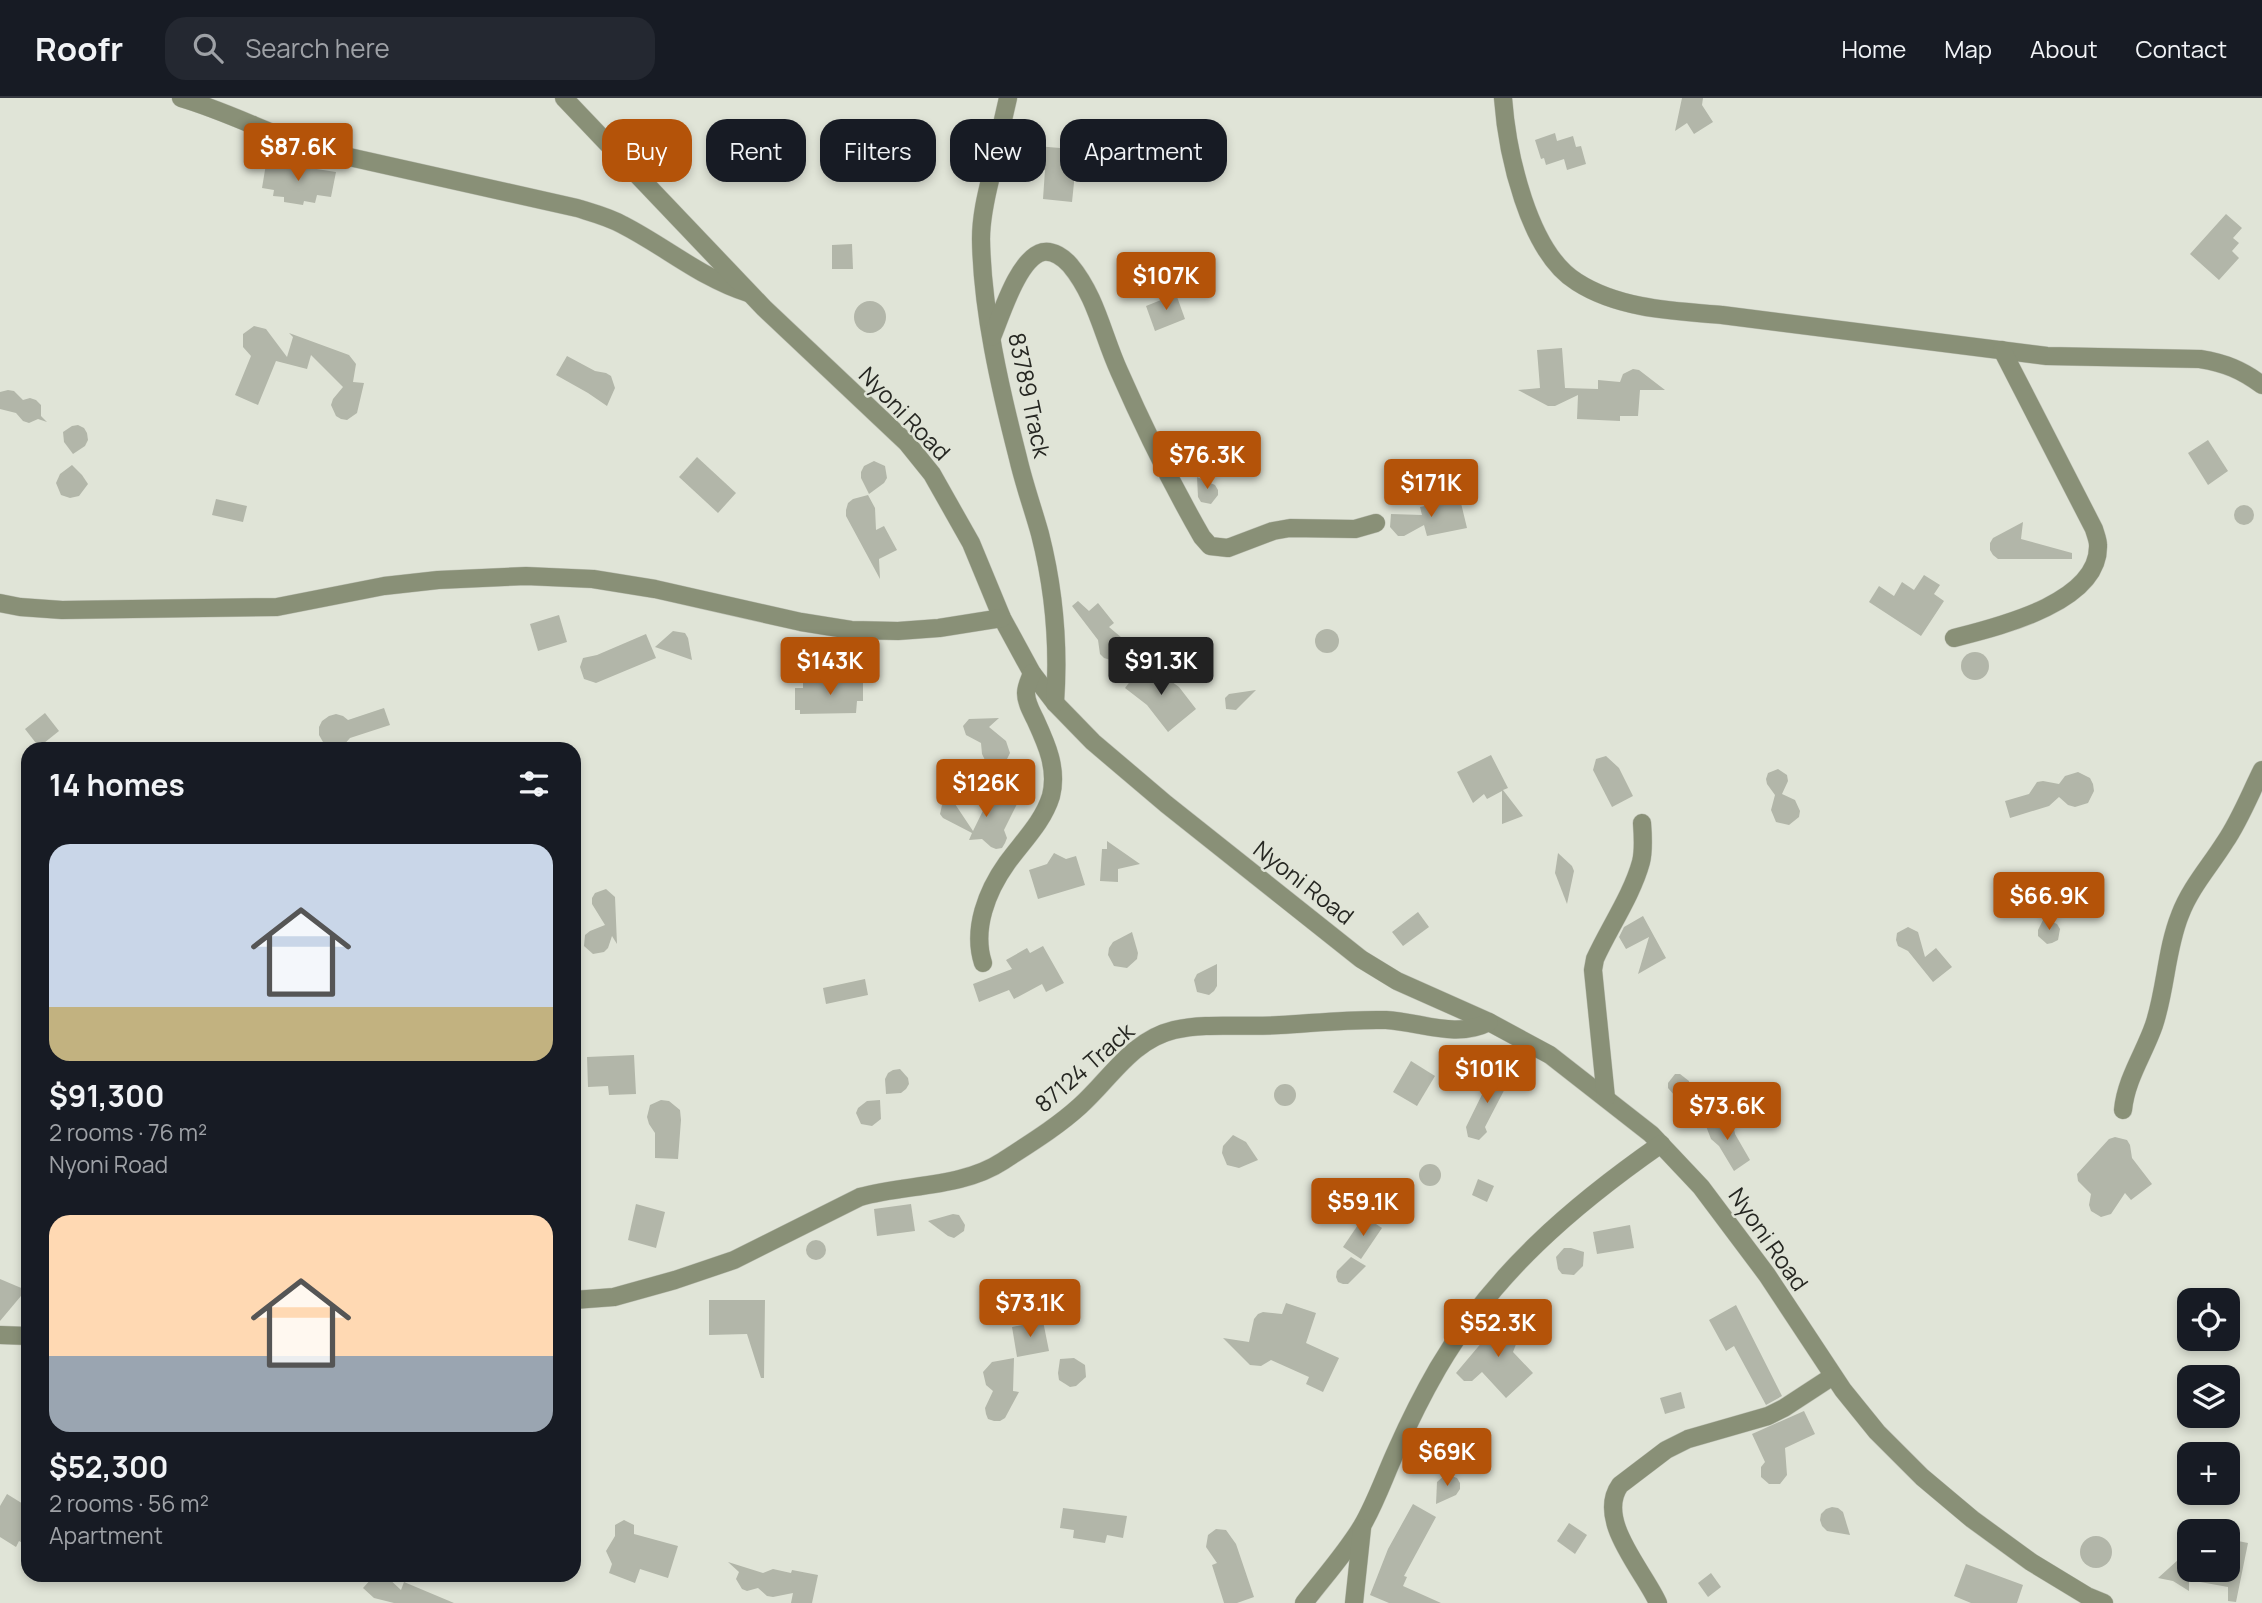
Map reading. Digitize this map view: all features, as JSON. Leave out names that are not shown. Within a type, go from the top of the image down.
[{"type":"street","points":[[181,98],[236,116],[278,137],[318,150],[604,216],[649,239],[711,279],[751,294]]},
{"type":"street","name":"Nyoni Road","points":[[564,98],[751,294],[906,443],[932,474],[971,543],[1002,618],[1032,673],[1093,742],[1166,804],[1361,959],[1397,981],[1489,1022],[1550,1055],[1661,1144],[1701,1187],[1767,1275],[1833,1376],[1877,1432],[1922,1477],[1972,1519],[2031,1562],[2087,1596],[2104,1603]]},
{"type":"street","name":"83789 Track","points":[[1007,98],[984,206],[981,234],[986,300],[1017,457],[1040,537],[1048,578],[1057,647],[1055,702]]},
{"type":"street","points":[[1503,98],[1511,155],[1527,210],[1548,254],[1560,269],[1577,282],[1604,295],[1670,310],[2047,356],[2200,359],[2220,362],[2241,370],[2262,385]]},
{"type":"street","points":[[1505,126],[1518,98]]},
{"type":"street","points":[[992,337],[1023,270],[1036,256],[1052,252],[1070,265],[1097,310],[1112,356],[1165,471],[1202,537],[1210,546],[1228,548],[1257,535],[1290,528],[1354,529],[1376,523]]},
{"type":"street","points":[[1954,638],[2008,624],[2068,595],[2084,581],[2094,562],[2098,545],[2094,528],[2002,350]]},
{"type":"street","points":[[0,603],[62,610],[277,607],[384,586],[438,580],[526,576],[593,579],[655,589],[851,631],[939,628],[1002,618]]},
{"type":"street","points":[[984,963],[978,938],[986,903],[1007,863],[1035,827],[1051,793],[1053,777],[1050,754],[1026,695],[1032,673]]},
{"type":"street","points":[[2123,1110],[2127,1086],[2148,1044],[2158,1015],[2180,914],[2206,869],[2227,841],[2262,770]]},
{"type":"street","points":[[1606,1098],[1593,971],[1595,959],[1641,861],[1642,823]]},
{"type":"street","name":"87124 Track","points":[[581,1299],[614,1297],[734,1260],[860,1197],[965,1178],[983,1172],[1059,1125],[1083,1104],[1132,1052],[1172,1031],[1195,1027],[1270,1026],[1360,1019],[1413,1023],[1457,1031],[1470,1030],[1489,1022]]},
{"type":"street","points":[[1304,1603],[1363,1525],[1396,1450],[1436,1371],[1482,1302],[1511,1269],[1584,1201],[1661,1144]]},
{"type":"street","points":[[0,1335],[21,1336]]},
{"type":"street","points":[[1658,1603],[1614,1523],[1612,1502],[1620,1485],[1667,1450],[1688,1440],[1768,1416],[1833,1376]]},
{"type":"street","points":[[1354,1603],[1363,1525]]},
{"type":"building","points":[[1682,98],[1703,98],[1702,105],[1713,122],[1694,134],[1687,123],[1675,131]]},
{"type":"building","points":[[1555,133],[1557,141],[1573,136],[1576,147],[1581,146],[1586,164],[1567,170],[1564,159],[1546,165],[1544,158],[1541,159],[1535,140]]},
{"type":"building","points":[[1046,147],[1060,148],[1060,182],[1074,182],[1072,202],[1043,199]]},
{"type":"building","points":[[278,163],[336,172],[331,197],[317,195],[315,203],[304,201],[303,205],[284,202],[284,197],[273,196],[274,190],[262,188],[266,164]]},
{"type":"building","points":[[2226,214],[2242,228],[2233,238],[2239,243],[2232,251],[2239,258],[2219,280],[2190,254]]},
{"type":"building","points":[[852,244],[853,269],[832,269],[832,245]]},
{"type":"building","points":[[1176,294],[1185,319],[1155,331],[1146,306]]},
{"type":"building","points":[[870,301],[881,306],[886,317],[881,328],[870,333],[859,328],[854,317],[859,306]]},
{"type":"building","points":[[254,326],[266,329],[287,357],[293,337],[289,333],[349,355],[356,364],[353,382],[364,383],[357,413],[347,420],[336,416],[331,405],[343,387],[311,355],[307,369],[276,361],[258,405],[235,395],[251,356],[243,347],[243,334]]},
{"type":"building","points":[[1562,348],[1565,388],[1598,389],[1598,380],[1620,382],[1623,374],[1633,369],[1639,370],[1665,390],[1640,390],[1638,416],[1620,416],[1620,421],[1577,419],[1578,395],[1555,406],[1548,406],[1518,390],[1540,388],[1537,350]]},
{"type":"building","points":[[567,356],[611,376],[615,388],[607,406],[556,375]]},
{"type":"building","points":[[14,391],[23,400],[36,400],[41,405],[41,416],[47,422],[38,419],[29,423],[16,413],[0,409],[0,392]]},
{"type":"building","points":[[78,425],[84,428],[88,440],[85,446],[73,454],[64,442],[63,432]]},
{"type":"building","points":[[2208,440],[2228,471],[2208,485],[2188,453]]},
{"type":"building","points":[[697,457],[736,493],[718,513],[679,477]]},
{"type":"building","points":[[874,461],[885,466],[887,478],[869,494],[861,472],[864,466]]},
{"type":"building","points":[[72,465],[88,484],[79,496],[70,498],[61,495],[56,483],[60,474]]},
{"type":"building","points":[[1197,477],[1215,485],[1218,490],[1218,495],[1211,504],[1201,502],[1198,497]]},
{"type":"building","points":[[868,495],[875,508],[876,530],[884,526],[897,550],[879,559],[880,579],[846,516],[848,503]]},
{"type":"building","points":[[216,499],[247,506],[243,522],[212,515]]},
{"type":"building","points":[[1460,499],[1467,528],[1427,536],[1424,525],[1404,536],[1398,536],[1390,527],[1391,514],[1422,515],[1420,507]]},
{"type":"building","points":[[2244,505],[2251,508],[2254,515],[2251,522],[2244,525],[2237,522],[2234,515],[2237,508]]},
{"type":"building","points":[[2023,522],[2021,539],[2072,553],[2072,559],[1998,559],[1993,555],[1990,543],[1993,538]]},
{"type":"building","points":[[1924,575],[1940,585],[1934,594],[1944,601],[1921,636],[1869,602],[1879,586],[1894,596],[1902,582],[1914,590]]},
{"type":"building","points":[[1078,601],[1089,611],[1098,603],[1114,623],[1109,627],[1122,638],[1124,664],[1104,658],[1100,654],[1098,640],[1072,606]]},
{"type":"building","points":[[559,615],[567,642],[538,651],[530,624]]},
{"type":"building","points":[[1327,629],[1338,636],[1339,641],[1332,652],[1327,653],[1316,646],[1315,641],[1322,630]]},
{"type":"building","points":[[673,631],[685,633],[692,660],[655,647]]},
{"type":"building","points":[[646,634],[656,658],[596,683],[584,679],[580,667],[583,658],[597,655]]},
{"type":"building","points":[[1975,652],[1985,656],[1989,666],[1985,676],[1975,680],[1965,676],[1961,666],[1965,656]]},
{"type":"building","points":[[1145,662],[1179,687],[1196,709],[1168,732],[1147,705],[1125,688]]},
{"type":"building","points":[[829,676],[847,676],[847,680],[863,680],[863,701],[857,701],[856,713],[800,714],[800,710],[795,710],[795,688],[803,688],[803,683],[829,683]]},
{"type":"building","points":[[1256,690],[1236,710],[1226,709],[1225,698],[1229,694]]},
{"type":"building","points":[[384,708],[390,725],[350,738],[346,742],[323,742],[319,735],[322,721],[336,714],[348,720]]},
{"type":"building","points":[[45,713],[59,731],[45,742],[35,742],[25,729]]},
{"type":"building","points":[[999,718],[989,727],[1006,741],[1010,753],[996,768],[985,760],[981,743],[966,735],[963,726],[969,719]]},
{"type":"building","points":[[1491,755],[1508,788],[1503,790],[1523,816],[1502,824],[1502,791],[1487,799],[1484,794],[1473,803],[1457,772]]},
{"type":"building","points":[[1606,756],[1619,768],[1633,796],[1612,807],[1593,770],[1596,759]]},
{"type":"building","points":[[1778,769],[1787,775],[1788,781],[1782,794],[1795,800],[1800,811],[1799,817],[1789,825],[1776,822],[1771,810],[1775,795],[1766,779],[1768,773]]},
{"type":"building","points":[[2078,772],[2090,778],[2093,784],[2094,791],[2088,803],[2075,807],[2059,797],[2049,806],[2010,818],[2005,801],[2029,794],[2037,782],[2059,784],[2065,776]]},
{"type":"building","points":[[994,788],[1019,800],[1004,830],[1007,838],[1005,843],[1002,848],[996,849],[982,839],[969,840],[972,833],[940,814],[942,805],[951,802],[955,804],[973,831]]},
{"type":"building","points":[[1107,841],[1140,864],[1118,869],[1118,882],[1100,881],[1102,849],[1107,849]]},
{"type":"building","points":[[1054,853],[1066,859],[1076,856],[1085,885],[1038,899],[1029,870],[1047,864]]},
{"type":"building","points":[[1558,853],[1574,871],[1567,904],[1555,873]]},
{"type":"building","points":[[2029,887],[2040,891],[2041,911],[2021,906],[2020,894]]},
{"type":"building","points":[[606,889],[615,897],[617,944],[612,936],[604,952],[593,954],[584,946],[585,935],[605,925],[592,904],[592,898],[595,893]]},
{"type":"building","points":[[1418,912],[1429,927],[1403,946],[1392,932]]},
{"type":"building","points":[[1643,916],[1666,958],[1638,974],[1649,937],[1626,949],[1619,937],[1624,927]]},
{"type":"building","points":[[2044,918],[2057,924],[2060,929],[2058,940],[2052,943],[2047,944],[2038,936]]},
{"type":"building","points":[[1908,927],[1918,932],[1925,957],[1936,948],[1952,967],[1933,982],[1908,951],[1898,946],[1897,933]]},
{"type":"building","points":[[1132,932],[1137,959],[1127,968],[1114,966],[1108,955],[1109,948],[1113,942]]},
{"type":"building","points":[[1043,946],[1064,983],[1046,992],[1042,984],[1014,999],[1009,990],[979,1002],[973,984],[1012,969],[1006,960],[1027,948],[1030,953]]},
{"type":"building","points":[[1217,964],[1217,986],[1214,991],[1209,995],[1197,992],[1194,980],[1197,974]]},
{"type":"building","points":[[865,979],[868,995],[826,1004],[823,988]]},
{"type":"building","points":[[634,1055],[636,1094],[609,1095],[608,1086],[588,1087],[587,1057]]},
{"type":"building","points":[[1411,1061],[1435,1076],[1417,1106],[1393,1092]]},
{"type":"building","points":[[1495,1068],[1511,1077],[1485,1127],[1487,1132],[1479,1140],[1468,1137],[1466,1127]]},
{"type":"building","points":[[900,1069],[908,1078],[909,1084],[901,1093],[886,1094],[885,1079],[888,1073]]},
{"type":"building","points":[[1675,1074],[1680,1074],[1689,1081],[1690,1113],[1668,1088],[1668,1083]]},
{"type":"building","points":[[1281,1084],[1289,1084],[1296,1091],[1296,1099],[1289,1106],[1281,1106],[1274,1099],[1274,1091]]},
{"type":"building","points":[[661,1100],[669,1101],[680,1110],[678,1159],[655,1158],[655,1133],[647,1117],[650,1105]]},
{"type":"building","points":[[880,1100],[881,1119],[872,1126],[861,1124],[856,1113],[858,1108],[867,1101]]},
{"type":"building","points":[[1723,1118],[1733,1124],[1735,1134],[1750,1160],[1734,1171],[1719,1146],[1711,1139],[1704,1121]]},
{"type":"building","points":[[1233,1135],[1246,1142],[1258,1160],[1239,1168],[1227,1165],[1222,1153],[1223,1146]]},
{"type":"building","points":[[2115,1137],[2127,1140],[2132,1158],[2152,1184],[2131,1200],[2125,1193],[2111,1214],[2101,1217],[2091,1211],[2091,1194],[2078,1181],[2077,1174],[2109,1139]]},
{"type":"building","points":[[1430,1164],[1438,1167],[1441,1175],[1438,1183],[1430,1186],[1422,1183],[1419,1175],[1422,1167]]},
{"type":"building","points":[[1478,1179],[1494,1186],[1487,1202],[1472,1195]]},
{"type":"building","points":[[636,1204],[665,1212],[656,1248],[628,1240]]},
{"type":"building","points":[[911,1204],[915,1231],[877,1236],[874,1209]]},
{"type":"building","points":[[953,1214],[959,1215],[965,1225],[964,1231],[954,1238],[928,1221]]},
{"type":"building","points":[[1364,1216],[1382,1228],[1361,1259],[1343,1247]]},
{"type":"building","points":[[1630,1225],[1634,1248],[1597,1254],[1593,1232]]},
{"type":"building","points":[[816,1240],[823,1243],[826,1250],[823,1257],[816,1260],[809,1257],[806,1250],[809,1243]]},
{"type":"building","points":[[1564,1248],[1584,1252],[1583,1266],[1574,1275],[1562,1274],[1558,1269],[1556,1257]]},
{"type":"building","points":[[1351,1257],[1366,1266],[1348,1284],[1338,1282],[1337,1271]]},
{"type":"building","points":[[0,1279],[21,1288],[21,1296],[0,1321]]},
{"type":"building","points":[[709,1300],[765,1300],[764,1378],[761,1378],[747,1334],[709,1335]]},
{"type":"building","points":[[1286,1303],[1316,1313],[1306,1343],[1339,1358],[1323,1392],[1306,1384],[1309,1377],[1271,1360],[1261,1366],[1250,1365],[1223,1338],[1249,1342],[1254,1319],[1258,1314],[1282,1314]]},
{"type":"building","points":[[1736,1305],[1782,1396],[1766,1405],[1734,1346],[1726,1351],[1709,1320]]},
{"type":"building","points":[[1509,1318],[1518,1321],[1522,1329],[1513,1352],[1533,1373],[1506,1398],[1482,1372],[1472,1381],[1464,1381],[1456,1373],[1499,1322]]},
{"type":"building","points":[[1043,1321],[1049,1351],[1017,1357],[1012,1327]]},
{"type":"building","points":[[1014,1358],[1013,1391],[1019,1392],[1005,1418],[1000,1421],[988,1419],[985,1408],[993,1391],[986,1385],[983,1372],[992,1362]]},
{"type":"building","points":[[1074,1358],[1085,1365],[1086,1377],[1076,1386],[1070,1387],[1059,1380],[1058,1373],[1060,1359]]},
{"type":"building","points":[[1681,1392],[1685,1408],[1665,1414],[1660,1398]]},
{"type":"building","points":[[1804,1411],[1815,1434],[1785,1448],[1787,1475],[1780,1484],[1769,1484],[1761,1477],[1761,1467],[1765,1462],[1752,1434]]},
{"type":"building","points":[[1446,1474],[1457,1478],[1460,1489],[1456,1495],[1436,1504],[1437,1482]]},
{"type":"building","points":[[7,1494],[21,1503],[21,1542],[19,1541],[16,1547],[0,1537],[0,1506]]},
{"type":"building","points":[[1413,1504],[1436,1517],[1404,1576],[1407,1577],[1403,1586],[1441,1603],[1389,1603],[1370,1595],[1388,1549]]},
{"type":"building","points":[[1832,1507],[1843,1512],[1850,1535],[1827,1531],[1822,1526],[1821,1514]]},
{"type":"building","points":[[1063,1508],[1127,1516],[1123,1538],[1107,1535],[1105,1543],[1073,1538],[1074,1530],[1060,1528]]},
{"type":"building","points":[[624,1520],[634,1525],[634,1534],[678,1546],[668,1578],[640,1569],[635,1583],[609,1573],[612,1564],[606,1551],[615,1536],[615,1525]]},
{"type":"building","points":[[1569,1523],[1587,1535],[1575,1554],[1557,1541]]},
{"type":"building","points":[[1216,1529],[1226,1530],[1236,1544],[1254,1597],[1237,1603],[1224,1603],[1212,1565],[1217,1563],[1206,1547],[1208,1535]]},
{"type":"building","points":[[2096,1536],[2107,1541],[2112,1552],[2107,1563],[2096,1568],[2085,1563],[2080,1552],[2085,1541]]},
{"type":"building","points":[[2240,1541],[2248,1543],[2236,1602],[2228,1601],[2228,1587],[2200,1582],[2240,1582]]},
{"type":"building","points":[[2177,1561],[2177,1582],[2189,1582],[2189,1591],[2173,1581],[2158,1578]]},
{"type":"building","points":[[728,1562],[763,1573],[773,1569],[818,1575],[812,1603],[791,1603],[793,1593],[773,1597],[767,1596],[758,1588],[747,1591],[742,1589],[736,1579],[739,1572]]},
{"type":"building","points":[[1966,1564],[2023,1585],[2017,1603],[1971,1603],[1954,1596]]},
{"type":"building","points":[[1711,1573],[1721,1587],[1708,1597],[1698,1583]]},
{"type":"building","points":[[368,1582],[392,1582],[401,1590],[404,1582],[454,1603],[394,1603],[374,1598],[363,1588]]}]
